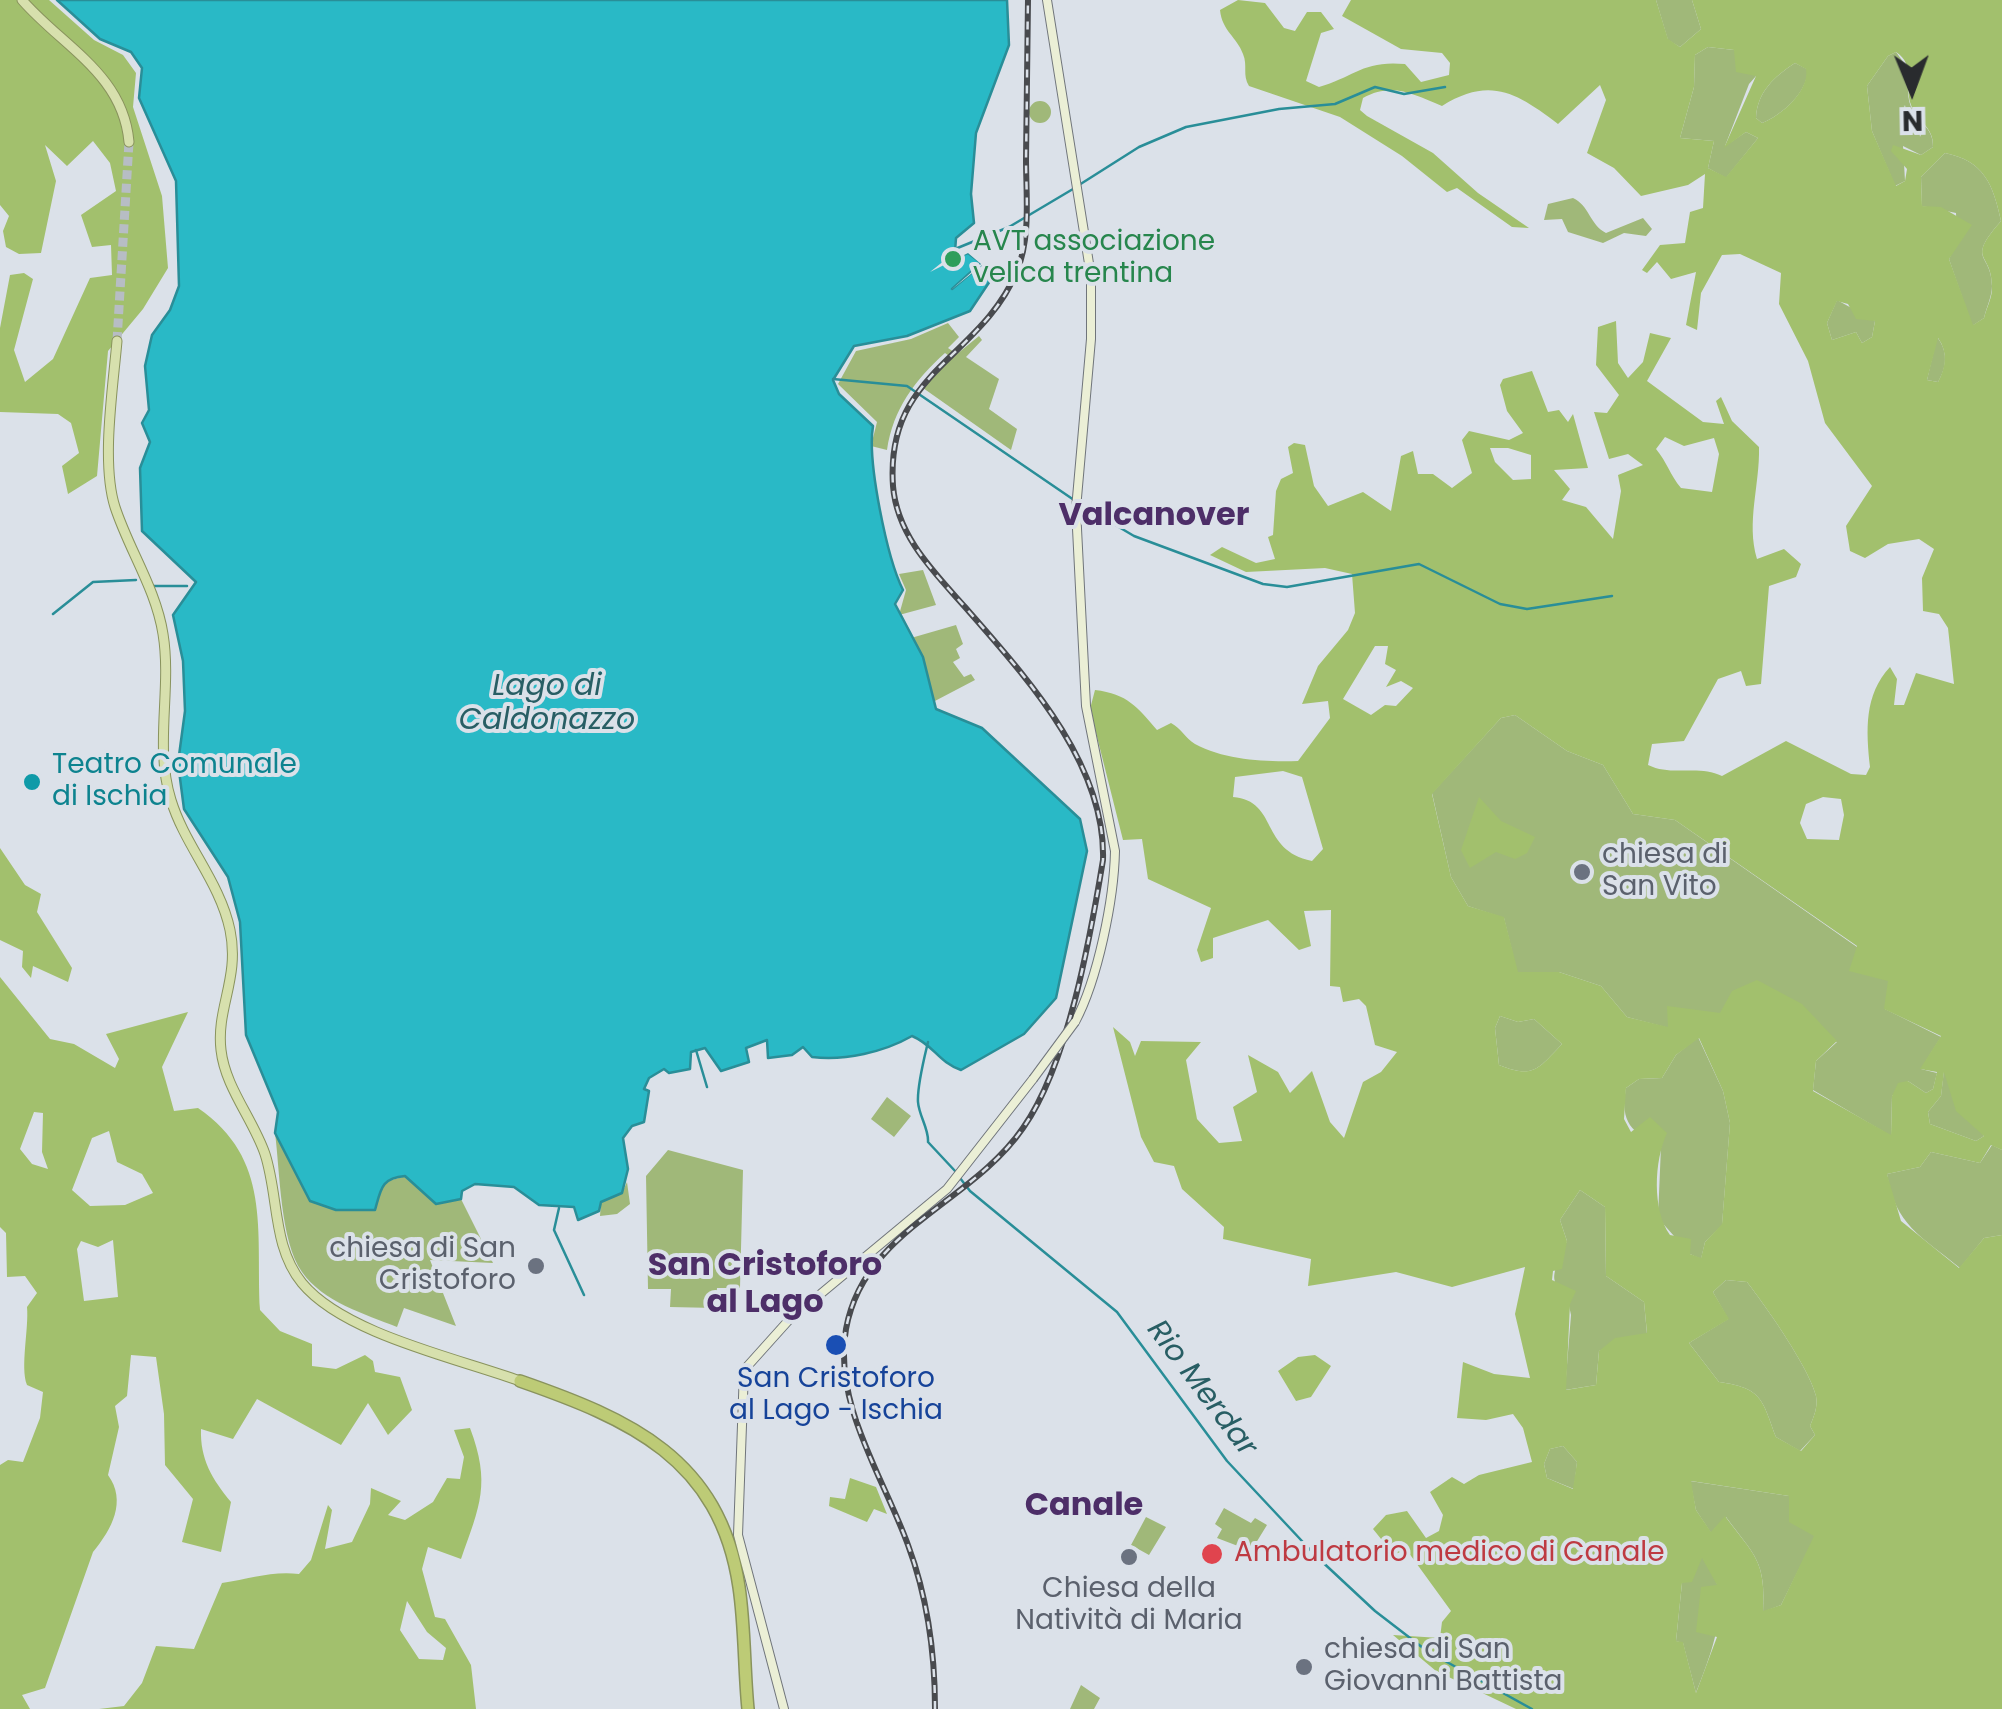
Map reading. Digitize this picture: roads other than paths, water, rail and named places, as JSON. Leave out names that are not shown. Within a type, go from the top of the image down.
[{"type":"highway","points":[[520,1380],[602,1410],[636,1428],[680,1464],[702,1492],[736,1568],[748,1709]]},
{"type":"main road","points":[[22,0],[103,74],[123,111],[129,142]]},
{"type":"main road","points":[[784,1709],[741,1552],[737,1520],[741,1388],[748,1362],[788,1321],[963,1172],[1075,1022],[1093,972],[1116,850],[1086,706],[1076,508],[1092,304],[1078,177],[1047,0]]},
{"type":"main road","points":[[117,342],[110,457],[114,504],[163,634],[166,779],[176,816],[211,880],[229,926],[233,980],[220,1034],[223,1064],[264,1151],[285,1253],[304,1284],[336,1313],[520,1380]]},
{"type":"water","name":"Lago di Caldonazzo","points":[[57,0],[1007,0],[1009,45],[976,133],[971,194],[974,223],[956,238],[955,252],[947,261],[968,253],[981,263],[952,289],[982,264],[990,281],[970,311],[907,336],[854,346],[833,380],[839,394],[873,426],[873,462],[880,509],[903,590],[895,604],[923,657],[936,709],[982,728],[1080,819],[1087,851],[1056,998],[1024,1034],[961,1070],[912,1036],[877,1051],[838,1058],[812,1057],[803,1047],[792,1055],[768,1058],[767,1040],[746,1048],[749,1062],[721,1071],[705,1048],[691,1052],[690,1069],[669,1073],[664,1069],[649,1078],[644,1089],[649,1091],[644,1122],[632,1126],[623,1138],[628,1169],[622,1193],[601,1202],[599,1211],[578,1220],[574,1207],[539,1205],[514,1187],[475,1184],[462,1191],[461,1199],[436,1204],[405,1176],[387,1182],[375,1210],[336,1210],[310,1201],[275,1133],[278,1112],[246,1035],[240,922],[228,877],[184,809],[178,763],[185,711],[183,661],[173,615],[196,582],[142,531],[140,468],[150,442],[142,423],[149,410],[145,366],[152,335],[170,310],[179,286],[176,181],[139,98],[142,68],[131,52],[100,39]]},
{"type":"waterway","points":[[1079,185],[1139,147],[1186,127],[1279,109],[1335,104],[1375,87],[1404,94],[1445,87]]},
{"type":"waterway","points":[[955,249],[1009,227],[1073,189]]},
{"type":"waterway","points":[[833,379],[907,386],[1074,500]]},
{"type":"waterway","points":[[1080,504],[1134,536],[1263,584],[1287,587],[1419,564],[1500,604],[1527,609],[1612,596]]},
{"type":"waterway","points":[[53,614],[93,582],[136,580]]},
{"type":"waterway","points":[[154,586],[187,586]]},
{"type":"waterway","name":"Rio Merdar","points":[[928,1042],[919,1107],[928,1142],[956,1172]]},
{"type":"waterway","points":[[696,1050],[707,1087]]},
{"type":"waterway","name":"Rio Merdar","points":[[960,1178],[970,1191],[1117,1312],[1227,1461],[1316,1556],[1375,1611],[1427,1651],[1532,1709]]},
{"type":"waterway","points":[[559,1208],[554,1230],[584,1295]]},
{"type":"tunnel","points":[[117,341],[129,142]]},
{"type":"railway","points":[[935,1709],[925,1605],[908,1545],[853,1412],[844,1357],[846,1329],[857,1295],[874,1266],[896,1241],[1001,1154],[1039,1101],[1075,1000],[1103,860],[1100,824],[1091,789],[1058,723],[919,552],[902,521],[893,486],[895,447],[904,416],[919,391],[1001,301],[1021,258],[1027,216],[1028,0]]},
{"type":"place","name":"AVT associazione velica trentina","points":[[953,259]]},
{"type":"place","name":"Teatro Comunale di Ischia","points":[[32,782]]},
{"type":"place","name":"chiesa di San Vito","points":[[1582,872]]},
{"type":"place","name":"chiesa di San Cristoforo","points":[[536,1266]]},
{"type":"place","name":"San Cristoforo al Lago - Ischia","points":[[836,1345]]},
{"type":"place","name":"Ambulatorio medico di Canale","points":[[1212,1554]]},
{"type":"place","name":"Chiesa della Natività di Maria","points":[[1129,1557]]},
{"type":"place","name":"chiesa di San Giovanni Battista","points":[[1304,1667]]},
{"type":"district","name":"Valcanover","points":[[1154,517]]},
{"type":"district","name":"San Cristoforo al Lago","points":[[765,1286]]},
{"type":"district","name":"Canale","points":[[1084,1507]]}]
